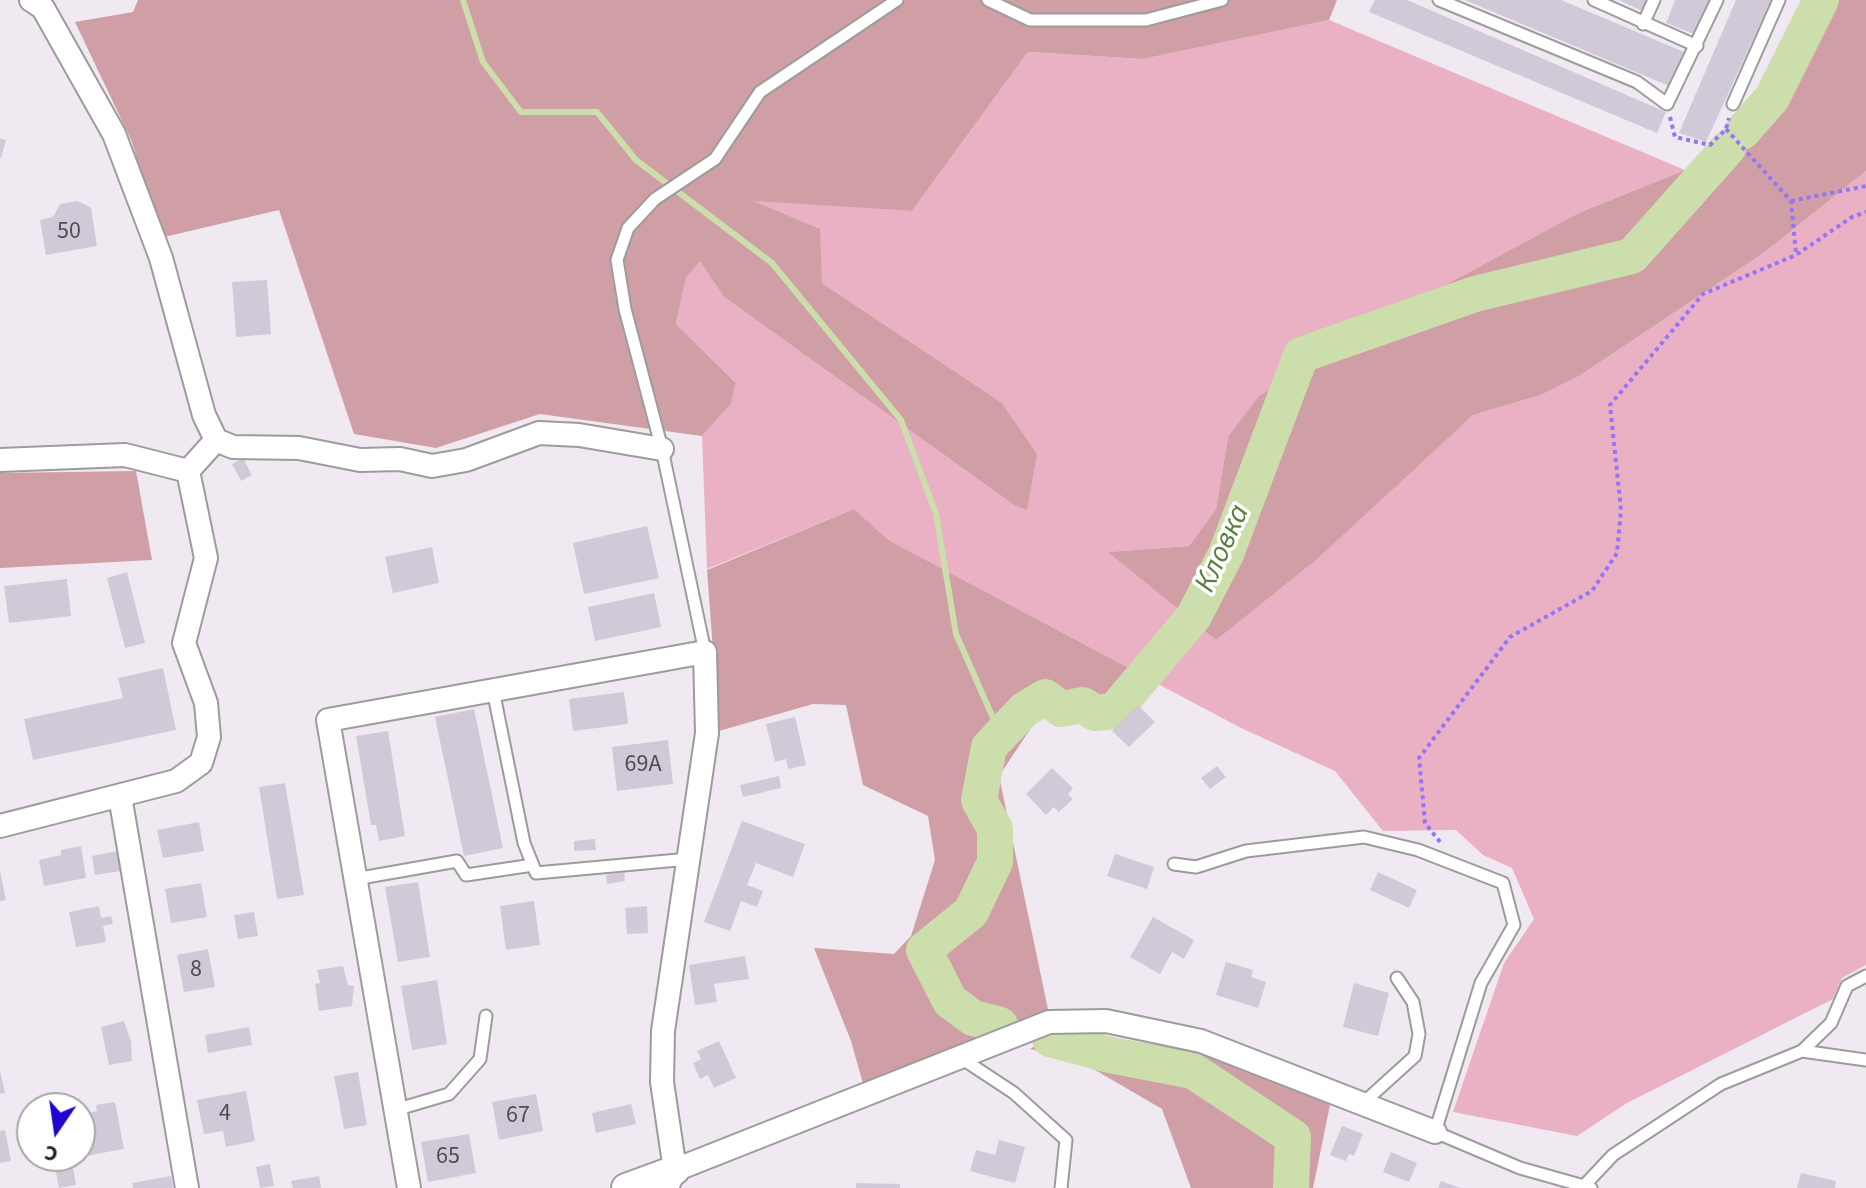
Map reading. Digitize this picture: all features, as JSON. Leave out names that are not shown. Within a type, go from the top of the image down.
[{"type":"street","points":[[31,0],[43,8],[114,134],[161,258],[204,415],[216,440],[233,447],[299,448],[360,460],[400,459],[432,466],[466,460],[539,433],[592,437],[662,449]]},
{"type":"street","points":[[188,471],[216,440]]},
{"type":"street","points":[[0,460],[125,455],[188,471]]},
{"type":"street","points":[[0,826],[176,781],[201,763],[209,737],[206,703],[184,643],[206,558],[188,471]]},
{"type":"street","points":[[409,1188],[328,720],[705,652],[707,733],[663,1031],[662,1082],[671,1179]]},
{"type":"street","points":[[120,796],[187,1188]]},
{"type":"street","points":[[626,1188],[671,1179],[1049,1022],[1106,1021],[1201,1041],[1435,1132]]},
{"type":"lane","points":[[705,652],[662,449],[617,260],[628,228],[655,199],[715,159],[760,92],[897,0]]},
{"type":"lane","points":[[988,0],[1030,20],[1146,20],[1222,0]]},
{"type":"lane","points":[[1439,0],[1637,82],[1667,104],[1717,0]]},
{"type":"lane","points":[[1594,0],[1697,46]]},
{"type":"lane","points":[[1643,24],[1654,0]]},
{"type":"lane","points":[[1733,104],[1779,0]]},
{"type":"lane","points":[[493,690],[524,843],[536,873],[689,859]]},
{"type":"lane","points":[[1174,864],[1196,867],[1246,851],[1364,837],[1456,863],[1503,883],[1514,925],[1481,983],[1435,1132],[1520,1168],[1585,1187],[1613,1155],[1721,1084],[1802,1051],[1831,1023],[1847,986],[1866,976]]},
{"type":"lane","points":[[355,879],[457,861],[466,875],[533,865]]},
{"type":"lane","points":[[1362,1104],[1415,1056],[1419,1034],[1413,1002],[1397,978]]},
{"type":"lane","points":[[395,1110],[449,1094],[480,1059],[486,1016]]},
{"type":"lane","points":[[1802,1051],[1866,1060]]},
{"type":"lane","points":[[961,1058],[1014,1093],[1066,1140],[1061,1188]]},
{"type":"path","points":[[1667,104],[1675,137],[1710,145],[1726,129],[1733,104]]},
{"type":"path","points":[[1726,129],[1791,201],[1796,255]]},
{"type":"path","points":[[1791,201],[1866,186]]},
{"type":"path","points":[[1456,863],[1425,823],[1419,758],[1510,637],[1592,591],[1617,553],[1621,510],[1610,405],[1703,294],[1796,255],[1852,217],[1866,212]]},
{"type":"shaded area","points":[[138,0],[1337,0],[1329,20],[1143,59],[1028,52],[912,211],[753,201],[820,229],[822,283],[1001,402],[1037,454],[1027,510],[1014,505],[724,297],[700,261],[686,278],[676,324],[736,383],[731,404],[702,436],[540,414],[436,448],[354,434],[279,210],[160,238],[132,142],[75,22],[133,12]]},
{"type":"shaded area","points":[[1808,0],[1866,0],[1866,171],[1765,252],[1579,376],[1541,395],[1473,415],[1317,559],[1216,640],[1108,552],[1189,546],[1216,509],[1228,437],[1259,396],[1444,286],[1581,212],[1685,170],[1758,125]]},
{"type":"shaded area","points":[[1329,20],[1685,170],[1581,212],[1228,437],[1216,509],[1189,546],[1109,552],[1216,640],[1473,415],[1541,395],[1579,376],[1765,252],[1866,171],[1866,965],[1842,978],[1833,999],[1627,1103],[1577,1136],[1453,1112],[1504,963],[1534,919],[1512,868],[1483,855],[1456,830],[1383,831],[1335,771],[1241,728],[887,540],[854,509],[707,569],[702,436],[731,404],[736,383],[676,324],[686,278],[700,260],[724,297],[1014,505],[1027,509],[1001,402],[822,283],[750,200],[912,211],[1028,52],[1143,59]]},
{"type":"shaded area","points":[[136,471],[152,560],[0,568],[0,473]]},
{"type":"shaded area","points":[[854,509],[888,540],[1151,680],[1116,717],[1075,721],[1041,713],[999,776],[1049,1014],[864,1087],[851,1041],[814,948],[894,954],[911,936],[935,860],[928,816],[863,785],[846,705],[813,704],[719,731],[707,570]]},
{"type":"shaded area","points":[[1065,1029],[1223,1057],[1330,1105],[1313,1188],[1191,1188],[1162,1109],[1078,1060],[1030,1049]]},
{"type":"building","points":[[1375,0],[1407,0],[1666,112],[1657,133],[1369,12]]},
{"type":"building","points":[[1465,0],[1561,0],[1689,54],[1676,89]]},
{"type":"building","points":[[1619,0],[1649,0],[1644,12]]},
{"type":"building","points":[[1675,0],[1715,0],[1700,36],[1666,23]]},
{"type":"building","points":[[1736,0],[1771,0],[1706,142],[1679,133]]},
{"type":"building","points":[[0,138],[6,140],[1,158],[0,158]]},
{"type":"building","points":[[78,201],[91,208],[97,246],[46,255],[40,220],[53,217],[60,204]]},
{"type":"building","points":[[267,280],[271,334],[236,337],[232,282]]},
{"type":"building","points":[[243,458],[252,475],[241,481],[232,464]]},
{"type":"building","points":[[647,526],[659,578],[584,594],[573,543]]},
{"type":"building","points":[[432,547],[439,583],[393,593],[385,557]]},
{"type":"building","points":[[127,572],[145,643],[125,648],[107,578]]},
{"type":"building","points":[[67,579],[71,616],[9,623],[4,586]]},
{"type":"building","points":[[654,593],[661,627],[595,641],[588,607]]},
{"type":"building","points":[[163,668],[176,730],[33,760],[24,719],[123,698],[118,678]]},
{"type":"building","points":[[624,692],[628,724],[573,731],[569,699]]},
{"type":"building","points":[[1138,705],[1155,722],[1129,747],[1112,731]]},
{"type":"building","points":[[474,709],[503,848],[464,856],[435,717]]},
{"type":"building","points":[[795,717],[806,765],[788,769],[786,759],[775,762],[766,724]]},
{"type":"building","points":[[388,731],[405,836],[379,841],[376,825],[371,825],[356,736]]},
{"type":"building","points":[[668,740],[673,784],[617,791],[612,747]]},
{"type":"building","points":[[1217,766],[1226,777],[1210,789],[1201,778]]},
{"type":"building","points":[[1052,768],[1073,788],[1068,794],[1073,799],[1059,812],[1054,807],[1046,815],[1026,794]]},
{"type":"building","points":[[779,776],[781,788],[743,797],[740,785]]},
{"type":"building","points":[[285,783],[304,895],[277,899],[259,787]]},
{"type":"building","points":[[742,821],[805,844],[793,877],[756,863],[747,885],[763,891],[757,907],[741,901],[730,931],[704,922]]},
{"type":"building","points":[[199,822],[204,851],[163,858],[157,830]]},
{"type":"building","points":[[595,839],[596,850],[574,851],[574,841]]},
{"type":"building","points":[[81,846],[86,878],[44,886],[39,860],[61,855],[61,850]]},
{"type":"building","points":[[118,851],[121,871],[95,875],[92,856]]},
{"type":"building","points":[[1115,854],[1154,867],[1147,889],[1107,876]]},
{"type":"building","points":[[0,871],[6,900],[0,901]]},
{"type":"building","points":[[624,872],[625,881],[607,884],[606,875]]},
{"type":"building","points":[[1378,872],[1417,890],[1409,908],[1370,890]]},
{"type":"building","points":[[418,882],[430,957],[398,962],[385,887]]},
{"type":"building","points":[[201,883],[207,917],[171,923],[165,889]]},
{"type":"building","points":[[534,901],[540,945],[506,950],[500,906]]},
{"type":"building","points":[[99,906],[101,918],[111,916],[113,924],[103,926],[106,942],[76,947],[69,912]]},
{"type":"building","points":[[647,906],[648,933],[627,934],[625,908]]},
{"type":"building","points":[[254,912],[258,936],[238,939],[234,915]]},
{"type":"building","points":[[1153,917],[1194,940],[1184,959],[1172,952],[1160,974],[1130,957]]},
{"type":"building","points":[[208,949],[215,987],[184,992],[177,955]]},
{"type":"building","points":[[745,956],[749,979],[714,984],[717,1002],[695,1005],[689,965]]},
{"type":"building","points":[[1226,962],[1253,970],[1251,977],[1266,982],[1258,1008],[1216,995]]},
{"type":"building","points":[[343,966],[348,985],[354,986],[352,1006],[319,1011],[315,984],[320,983],[317,970]]},
{"type":"building","points":[[437,980],[447,1044],[412,1050],[401,986]]},
{"type":"building","points":[[1354,983],[1389,993],[1378,1036],[1343,1027]]},
{"type":"building","points":[[124,1021],[131,1041],[132,1061],[109,1065],[101,1027]]},
{"type":"building","points":[[249,1027],[252,1045],[208,1053],[205,1035]]},
{"type":"building","points":[[719,1041],[736,1078],[714,1088],[708,1075],[700,1079],[693,1063],[701,1059],[697,1051]]},
{"type":"building","points":[[0,1071],[5,1093],[0,1094]]},
{"type":"building","points":[[358,1072],[367,1125],[344,1129],[334,1076]]},
{"type":"building","points":[[246,1091],[255,1141],[226,1147],[223,1131],[204,1134],[197,1100]]},
{"type":"building","points":[[536,1094],[543,1131],[499,1140],[492,1102]]},
{"type":"building","points":[[115,1102],[124,1149],[96,1154],[96,1105]]},
{"type":"building","points":[[631,1104],[636,1124],[596,1133],[592,1113]]},
{"type":"building","points":[[1342,1126],[1363,1134],[1354,1156],[1349,1154],[1346,1161],[1330,1155]]},
{"type":"building","points":[[5,1130],[11,1161],[0,1163],[0,1131]]},
{"type":"building","points":[[469,1134],[476,1173],[428,1182],[421,1142]]},
{"type":"building","points":[[999,1140],[1025,1147],[1015,1183],[970,1171],[976,1150],[995,1155]]},
{"type":"building","points":[[1391,1152],[1417,1163],[1409,1182],[1383,1172]]},
{"type":"building","points":[[270,1164],[274,1186],[260,1188],[256,1167]]},
{"type":"building","points":[[56,1172],[74,1172],[76,1185],[59,1188]]},
{"type":"building","points":[[1801,1173],[1836,1181],[1835,1188],[1797,1188]]},
{"type":"building","points":[[171,1176],[173,1188],[133,1188],[132,1183]]},
{"type":"building","points":[[319,1176],[321,1188],[293,1188],[291,1181]]},
{"type":"building","points":[[1441,1181],[1460,1188],[1438,1188]]},
{"type":"building","points":[[856,1183],[900,1184],[900,1188],[856,1188]]},
{"type":"waterway","points":[[463,0],[483,62],[521,112],[597,112],[636,160],[772,263],[901,420],[936,514],[956,634],[1001,736]]},
{"type":"waterway","name":"Кловка","points":[[1742,132],[1772,98],[1821,0]]},
{"type":"waterway","name":"Кловка","points":[[1000,1025],[973,1018],[950,1001],[924,950],[971,912],[995,862],[995,829],[979,800],[989,747],[1024,710],[1045,697],[1061,709],[1083,705],[1095,713],[1114,711],[1194,616],[1226,554],[1301,355],[1475,294],[1632,256],[1728,148]]},
{"type":"waterway","name":"Кловка","points":[[1050,1039],[1110,1055],[1193,1071],[1293,1137],[1291,1188]]}]
